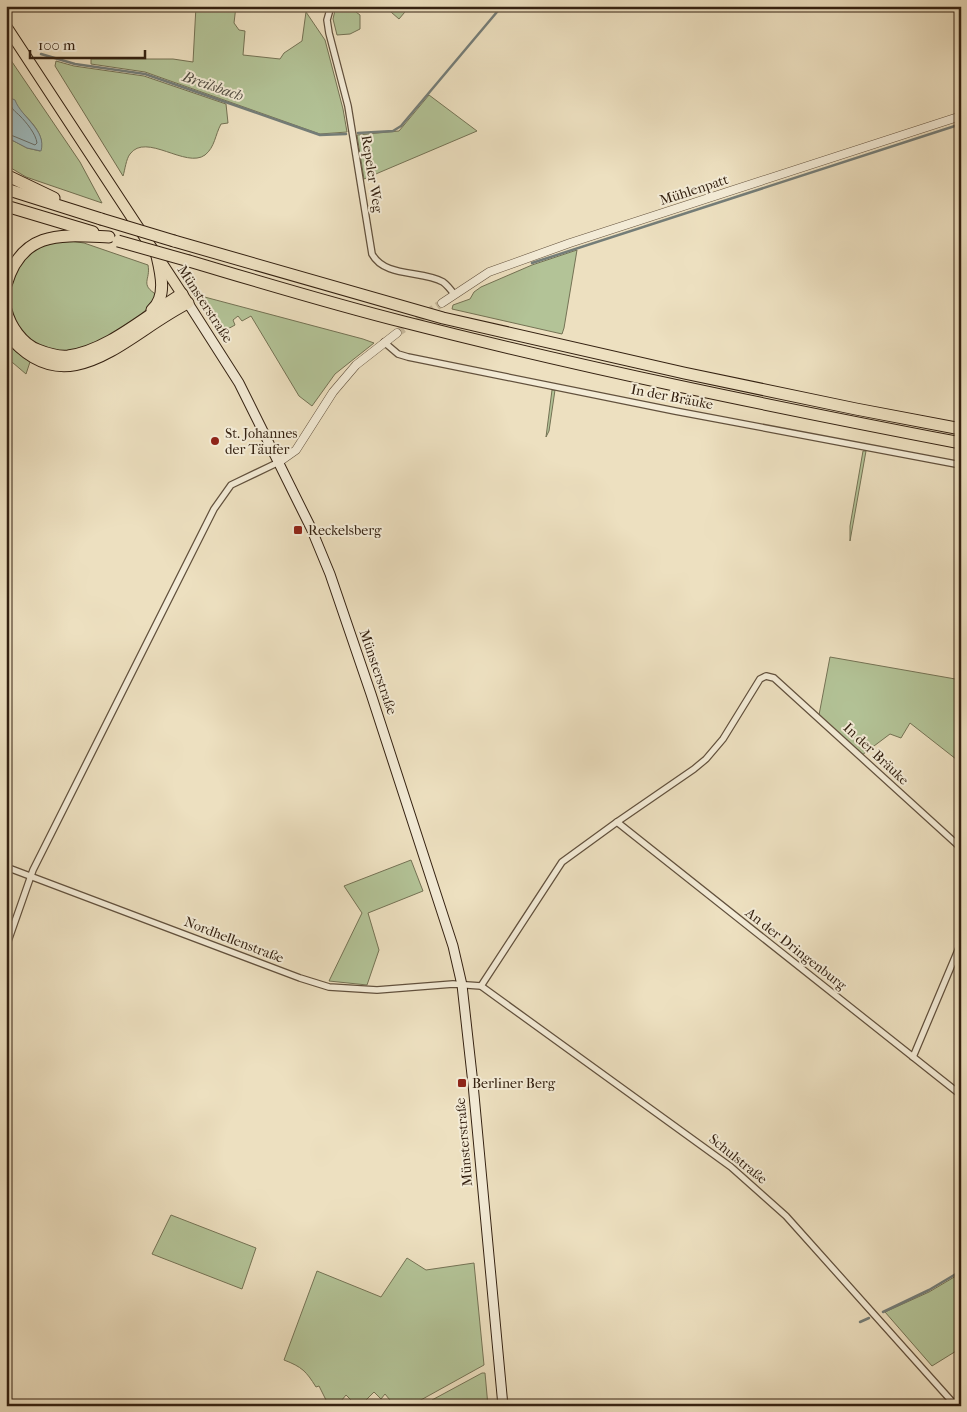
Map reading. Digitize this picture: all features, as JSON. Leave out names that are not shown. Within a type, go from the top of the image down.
[{"type":"highway","points":[[6,175],[97,218]]},
{"type":"highway","points":[[6,189],[174,241],[443,318],[684,373],[856,409],[961,428]]},
{"type":"highway","points":[[6,206],[403,322],[622,374],[854,423],[961,443]]},
{"type":"highway","points":[[6,285],[10,272],[18,259],[29,248],[42,240],[54,236],[114,239]]},
{"type":"highway","points":[[140,321],[156,307],[162,294],[157,256]]},
{"type":"highway","points":[[6,310],[16,333],[32,348],[50,355],[67,356],[88,352],[109,342],[140,321],[185,298]]},
{"type":"highway","points":[[6,332],[26,354],[40,361],[62,365],[85,363],[110,352],[176,309],[185,298]]},
{"type":"main road","name":"Münsterstraße","points":[[6,26],[239,383],[310,528],[330,574],[453,946],[462,986],[503,1406]]},
{"type":"street","name":"Repeler Weg","points":[[331,6],[327,20],[329,33],[348,106],[372,254],[383,266],[436,279],[445,283],[454,294]]},
{"type":"street","name":"Mühlenpatt","points":[[442,303],[489,272],[561,246],[961,116]]},
{"type":"street","points":[[6,947],[30,877],[214,509],[231,486],[278,462],[296,450],[332,392],[356,365],[397,333]]},
{"type":"street","name":"In der Bräuke","points":[[384,342],[398,354],[408,357],[684,413],[961,465]]},
{"type":"street","name":"In der Bräuke","points":[[617,822],[706,759],[723,738],[760,679],[766,676],[774,678],[961,848]]},
{"type":"street","points":[[462,986],[481,986],[562,862],[617,822]]},
{"type":"street","name":"An der Dringenburg","points":[[617,822],[961,1095]]},
{"type":"street","name":"Nordhellenstraße","points":[[6,867],[300,978],[329,987],[377,990],[453,984],[462,986]]},
{"type":"street","points":[[913,1057],[961,943]]},
{"type":"street","name":"Schulstraße","points":[[481,986],[731,1167],[786,1216],[956,1406]]},
{"type":"green space","points":[[196,6],[236,6],[234,23],[239,30],[245,31],[243,55],[280,59],[284,53],[302,41],[306,12],[325,40],[347,132],[320,134],[145,72],[91,64],[91,59],[173,59],[193,62]]},
{"type":"green space","points":[[336,6],[354,6],[352,9],[360,15],[360,29],[350,34],[337,35],[333,19]]},
{"type":"green space","points":[[384,6],[410,6],[399,19]]},
{"type":"green space","points":[[6,53],[80,162],[102,203],[26,177],[6,165],[6,137],[27,148],[40,151],[41,138],[26,116],[6,96]]},
{"type":"green space","points":[[56,61],[74,66],[144,76],[226,104],[228,123],[221,124],[211,148],[205,155],[197,158],[188,158],[156,148],[137,148],[129,156],[123,176],[55,66]]},
{"type":"green space","points":[[429,95],[477,131],[364,179],[357,135],[399,131]]},
{"type":"green space","points":[[70,241],[84,243],[148,265],[147,285],[157,295],[149,307],[131,322],[96,344],[72,352],[54,352],[42,348],[31,341],[15,324],[8,301],[9,288],[19,266],[29,254],[47,243]]},
{"type":"green space","points":[[577,250],[562,334],[452,309],[453,305],[470,299],[474,292],[481,287],[532,265]]},
{"type":"green space","points":[[197,295],[374,343],[335,374],[312,406],[299,396],[251,316],[242,321],[238,316],[233,320],[235,325],[224,331]]},
{"type":"green space","points":[[6,344],[30,362],[26,374],[6,357]]},
{"type":"green space","points":[[552,390],[555,390],[549,431],[546,437]]},
{"type":"green space","points":[[863,451],[866,451],[850,541],[850,526]]},
{"type":"green space","points":[[830,657],[961,680],[961,763],[910,723],[901,738],[890,734],[862,755],[819,715]]},
{"type":"green space","points":[[411,860],[423,891],[368,913],[379,950],[367,985],[329,981],[362,913],[344,886]]},
{"type":"green space","points":[[171,1215],[256,1248],[242,1289],[152,1254]]},
{"type":"green space","points":[[407,1258],[426,1270],[474,1263],[484,1365],[410,1406],[395,1406],[385,1394],[381,1399],[374,1392],[360,1406],[357,1406],[346,1395],[337,1406],[329,1406],[319,1386],[316,1387],[299,1367],[284,1360],[317,1271],[381,1297]]},
{"type":"green space","points":[[961,1273],[961,1348],[932,1366],[885,1312],[929,1292]]},
{"type":"green space","points":[[485,1373],[488,1406],[434,1406],[432,1400]]},
{"type":"water","points":[[6,96],[15,100],[37,130],[42,143],[41,151],[27,148],[6,137]]},
{"type":"waterway","points":[[358,133],[393,131],[401,126],[502,6]]},
{"type":"waterway","name":"Breilsbach","points":[[41,54],[75,64],[145,74],[320,135],[346,134]]},
{"type":"waterway","points":[[532,263],[961,124]]},
{"type":"waterway","points":[[883,1312],[929,1290],[961,1271]]},
{"type":"waterway","points":[[860,1322],[869,1318]]},
{"type":"tunnel","points":[[397,333],[442,303]]},
{"type":"place","name":"St. Johannes der Täufer","points":[[215,441]]},
{"type":"place","name":"Reckelsberg","points":[[298,530]]},
{"type":"place","name":"Berliner Berg","points":[[462,1083]]}]
